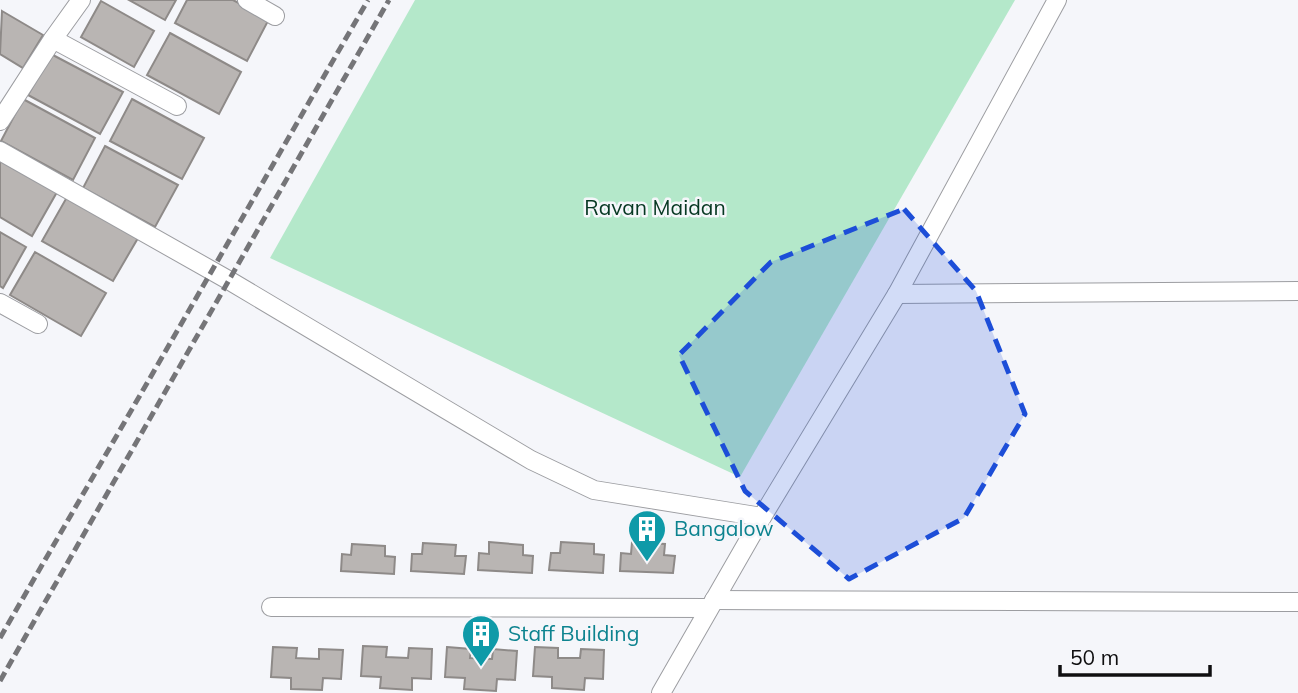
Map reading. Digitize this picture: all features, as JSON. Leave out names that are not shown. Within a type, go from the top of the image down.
[{"type":"street","points":[[0,121],[81,0]]},
{"type":"street","points":[[247,0],[275,16]]},
{"type":"street","points":[[661,693],[762,517],[897,294],[1057,0]]},
{"type":"street","points":[[53,39],[177,106]]},
{"type":"street","points":[[0,151],[212,271],[531,460],[594,490],[762,517]]},
{"type":"street","points":[[897,294],[1298,291]]},
{"type":"street","points":[[0,303],[38,324]]},
{"type":"street","points":[[271,607],[1298,602]]},
{"type":"highlighted area","points":[[904,209],[976,291],[1025,414],[964,518],[849,579],[745,491],[679,355],[771,262]]},
{"type":"green space","name":"Ravan Maidan","points":[[415,0],[1015,0],[740,477],[270,258]]},
{"type":"building","points":[[129,0],[176,0],[165,20]]},
{"type":"building","points":[[187,0],[233,0],[269,19],[247,61],[175,23]]},
{"type":"building","points":[[101,1],[154,31],[134,67],[81,37]]},
{"type":"building","points":[[2,11],[43,35],[23,68],[0,54]]},
{"type":"building","points":[[170,33],[241,72],[219,114],[147,75]]},
{"type":"building","points":[[51,54],[123,92],[100,134],[28,95]]},
{"type":"building","points":[[23,99],[95,138],[73,180],[1,141]]},
{"type":"building","points":[[132,99],[204,138],[182,179],[110,141]]},
{"type":"building","points":[[105,146],[178,185],[155,227],[83,188]]},
{"type":"building","points":[[0,159],[57,192],[32,236],[0,217]]},
{"type":"building","points":[[67,197],[138,238],[113,281],[42,241]]},
{"type":"building","points":[[0,232],[26,247],[3,288],[0,286]]},
{"type":"building","points":[[35,252],[106,293],[81,336],[10,295]]},
{"type":"building","points":[[489,542],[523,545],[523,555],[533,556],[532,573],[478,570],[479,553],[489,554]]},
{"type":"building","points":[[561,542],[594,544],[594,554],[604,555],[603,573],[549,570],[551,553],[560,553]]},
{"type":"building","name":"Bangalow","points":[[632,542],[665,544],[664,555],[675,556],[673,573],[620,571],[621,553],[631,554]]},
{"type":"building","points":[[423,543],[456,545],[455,556],[466,556],[464,574],[411,571],[412,554],[422,554]]},
{"type":"building","points":[[352,544],[385,546],[385,556],[395,557],[394,574],[341,571],[342,554],[351,555]]},
{"type":"building","points":[[363,646],[387,647],[386,657],[408,658],[409,648],[432,649],[431,679],[412,678],[412,690],[380,688],[381,677],[361,676]]},
{"type":"building","points":[[273,647],[297,648],[296,658],[319,659],[319,649],[343,650],[341,679],[323,678],[322,690],[291,689],[291,678],[271,677]]},
{"type":"building","name":"Staff Building","points":[[447,647],[471,649],[470,658],[492,659],[493,649],[517,651],[515,680],[497,679],[496,691],[464,689],[465,678],[445,677]]},
{"type":"building","name":"Staff Building","points":[[535,647],[558,648],[558,658],[580,658],[581,649],[604,650],[603,679],[585,678],[584,690],[552,688],[552,677],[533,676]]},
{"type":"railway","points":[[0,638],[368,0]]},
{"type":"railway","points":[[0,681],[389,0]]},
{"type":"place","name":"Bangalow","points":[[647,563]]},
{"type":"place","name":"Staff Building","points":[[481,668]]}]
